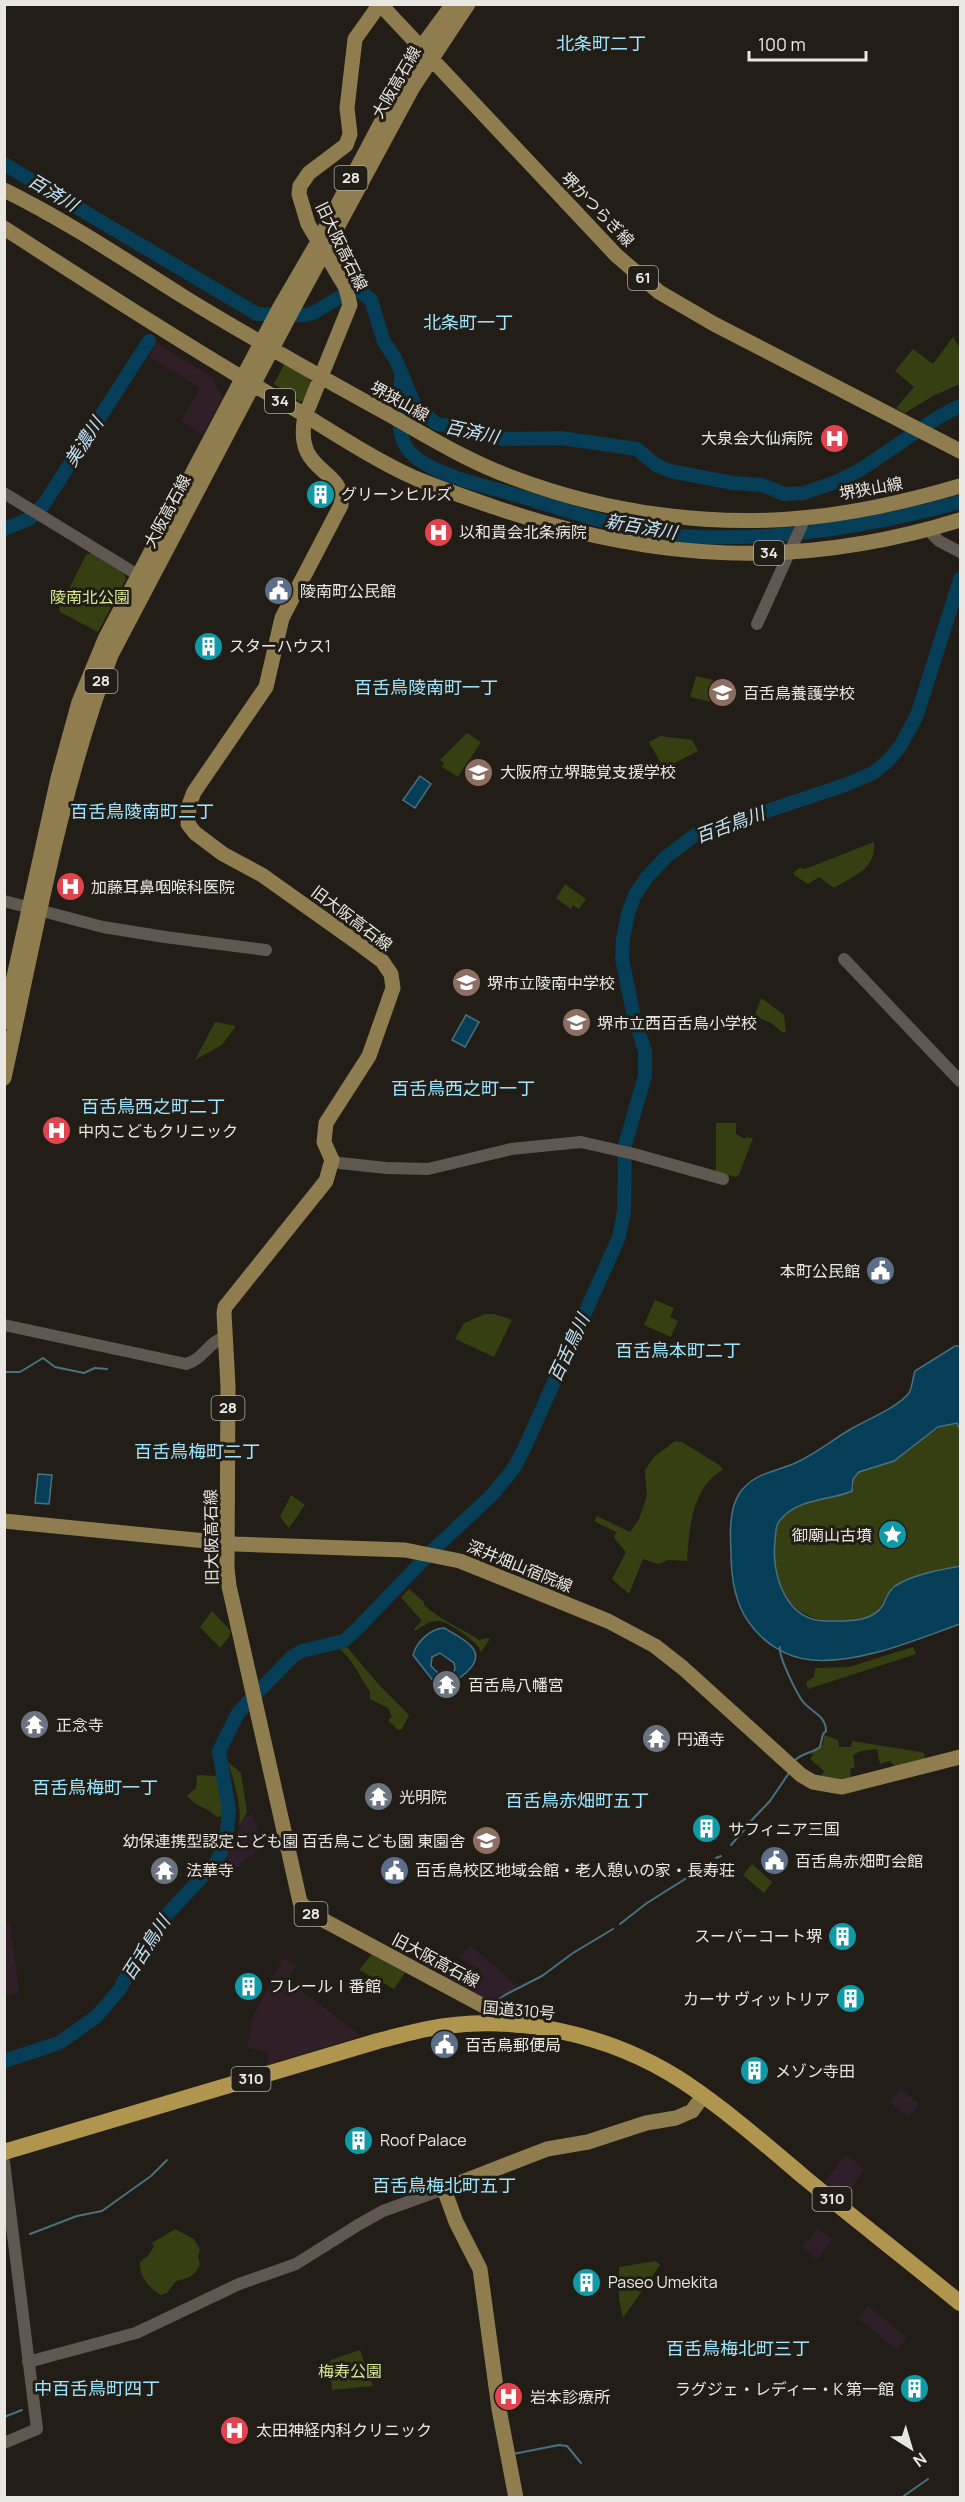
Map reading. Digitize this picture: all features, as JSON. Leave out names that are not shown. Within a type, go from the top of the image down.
[{"type":"highway","name":"国道310号","points":[[4,2152],[428,2028],[501,2024],[558,2031],[601,2042],[649,2062],[703,2096],[960,2303]]},
{"type":"main road","name":"堺かつらぎ線","points":[[380,4],[616,255],[659,291],[714,324],[960,451]]},
{"type":"main road","name":"旧大阪高石線","points":[[380,4],[355,39],[346,108],[349,140],[346,145],[309,173],[300,186],[299,194],[308,224],[348,293],[345,319],[305,416],[302,432],[304,447],[318,466],[338,485],[342,493],[341,505],[282,618],[266,687],[194,792],[189,805],[188,824],[195,833],[223,854],[262,875],[382,961],[391,974],[393,988],[369,1056],[326,1123],[324,1142],[332,1160],[326,1181],[228,1303],[224,1313],[228,1386],[229,1586],[300,1902],[303,1907],[312,1914],[491,2010],[501,2024]]},
{"type":"main road","name":"大阪高石線","points":[[4,1022],[92,707],[111,655],[144,579],[284,313],[453,4]]},
{"type":"main road","name":"大阪高石線","points":[[425,54],[468,4]]},
{"type":"main road","name":"堺狭山線","points":[[4,190],[42,208],[266,347],[480,465],[512,478],[629,514],[803,522],[960,486]]},
{"type":"main road","name":"34","points":[[4,228],[114,299],[386,463],[436,486],[511,513],[575,532],[710,553],[874,542],[960,520]]},
{"type":"main road","name":"大阪高石線","points":[[4,1077],[35,909]]},
{"type":"main road","name":"深井畑山宿院線","points":[[4,1521],[228,1544],[427,1554],[460,1561],[609,1621],[656,1646],[801,1775],[813,1782],[842,1787],[960,1757]]},
{"type":"main road","points":[[516,2498],[497,2398],[480,2269],[456,2222],[444,2189],[547,2149],[588,2142],[646,2123],[676,2118],[692,2111],[703,2096]]},
{"type":"street","points":[[4,493],[144,579]]},
{"type":"street","points":[[629,514],[640,541]]},
{"type":"street","points":[[757,624],[803,522]]},
{"type":"street","points":[[928,530],[939,541],[960,552]]},
{"type":"street","points":[[4,901],[103,927],[165,938],[266,950]]},
{"type":"street","points":[[844,959],[960,1081]]},
{"type":"street","points":[[332,1160],[386,1168],[428,1169],[490,1153],[549,1144],[581,1142],[723,1179]]},
{"type":"street","points":[[4,1325],[186,1364],[196,1362],[217,1341],[225,1337]]},
{"type":"street","points":[[4,2162],[36,2429],[4,2443]]},
{"type":"street","points":[[28,2362],[136,2333],[208,2298],[302,2261],[383,2211],[444,2189]]},
{"type":"shaded area","points":[[157,343],[213,378],[222,398],[202,435],[181,421],[200,388],[149,357]]},
{"type":"shaded area","points":[[253,1815],[263,1848],[238,1867],[227,1859],[244,1817]]},
{"type":"shaded area","points":[[10,1920],[19,1993],[5,1995],[5,1927]]},
{"type":"shaded area","points":[[471,1946],[519,1988],[496,1998],[490,2004],[441,1975],[446,1971],[472,1984],[481,1970],[458,1957]]},
{"type":"shaded area","points":[[283,1958],[296,1965],[288,1980],[361,2036],[269,2064],[267,2051],[247,2048],[252,2018]]},
{"type":"shaded area","points":[[900,2088],[919,2104],[908,2117],[889,2102]]},
{"type":"shaded area","points":[[846,2154],[865,2170],[844,2196],[825,2181]]},
{"type":"shaded area","points":[[818,2228],[832,2240],[817,2259],[802,2247]]},
{"type":"shaded area","points":[[868,2306],[907,2338],[897,2350],[858,2318]]},
{"type":"green space","points":[[953,337],[960,348],[960,384],[933,396],[905,413],[896,408],[914,387],[895,371],[913,349],[933,364]]},
{"type":"green space","points":[[284,365],[308,377],[311,383],[306,399],[300,402],[274,384]]},
{"type":"green space","name":"陵南北公園","points":[[91,553],[124,574],[126,579],[98,632],[60,612],[59,609],[86,555]]},
{"type":"green space","points":[[696,676],[729,684],[723,705],[690,697]]},
{"type":"green space","points":[[467,733],[481,742],[458,777],[442,767],[444,763],[440,760]]},
{"type":"green space","points":[[661,736],[692,740],[698,751],[652,775],[648,768],[660,762],[649,742]]},
{"type":"green space","points":[[874,842],[872,859],[863,871],[834,888],[819,877],[808,884],[794,875],[794,872],[800,868],[805,869]]},
{"type":"green space","points":[[565,884],[586,899],[579,909],[573,905],[571,909],[556,898]]},
{"type":"green space","points":[[761,998],[784,1015],[786,1032],[782,1032],[771,1023],[755,1016]]},
{"type":"green space","points":[[215,1022],[236,1026],[222,1045],[195,1060]]},
{"type":"green space","points":[[716,1123],[736,1123],[736,1134],[745,1139],[746,1137],[753,1138],[739,1175],[736,1177],[716,1172]]},
{"type":"green space","points":[[655,1300],[674,1308],[670,1317],[678,1321],[671,1337],[644,1325]]},
{"type":"green space","points":[[485,1314],[494,1314],[512,1320],[494,1357],[455,1339],[464,1323]]},
{"type":"green space","points":[[951,1423],[957,1423],[960,1430],[960,1566],[902,1583],[887,1595],[876,1612],[864,1619],[825,1620],[814,1618],[795,1607],[782,1590],[773,1562],[777,1526],[783,1517],[801,1505],[854,1488],[853,1479],[857,1474],[895,1460],[936,1430]]},
{"type":"green space","points":[[675,1441],[682,1442],[719,1465],[723,1470],[705,1487],[694,1510],[687,1561],[668,1560],[658,1564],[643,1559],[629,1594],[612,1579],[626,1552],[614,1538],[616,1532],[594,1521],[597,1516],[630,1532],[639,1519],[647,1496],[645,1470],[654,1457]]},
{"type":"green space","points":[[291,1495],[305,1505],[289,1528],[280,1517]]},
{"type":"green space","points":[[409,1589],[424,1602],[424,1605],[444,1620],[479,1640],[490,1639],[481,1652],[470,1638],[443,1622],[432,1622],[415,1631],[414,1629],[422,1621],[401,1597]]},
{"type":"green space","points":[[212,1611],[231,1631],[220,1648],[200,1627]]},
{"type":"green space","points":[[347,1647],[379,1685],[409,1715],[402,1729],[398,1730],[388,1720],[392,1717],[388,1708],[370,1699],[370,1692],[353,1664],[340,1649]]},
{"type":"green space","points":[[913,1647],[916,1654],[808,1689],[806,1682],[814,1677],[815,1668],[849,1667]]},
{"type":"green space","points":[[824,1735],[838,1740],[839,1747],[851,1747],[852,1741],[921,1752],[924,1753],[925,1763],[895,1767],[890,1761],[880,1764],[877,1749],[861,1751],[853,1755],[855,1767],[850,1769],[851,1779],[839,1781],[838,1778],[821,1776],[824,1771],[810,1759],[813,1755],[811,1753],[823,1745]]},
{"type":"green space","points":[[228,1762],[241,1773],[247,1812],[239,1826],[238,1802]]},
{"type":"green space","points":[[197,1775],[218,1776],[223,1798],[222,1816],[217,1817],[187,1796],[196,1788]]},
{"type":"green space","points":[[752,1864],[772,1882],[764,1893],[743,1875]]},
{"type":"green space","points":[[372,1954],[405,1973],[394,1989],[359,1970]]},
{"type":"green space","points":[[175,2229],[194,2239],[200,2250],[198,2256],[200,2264],[190,2277],[175,2282],[167,2293],[161,2295],[146,2282],[141,2273],[140,2262],[148,2256],[154,2246],[152,2243]]},
{"type":"green space","points":[[656,2261],[660,2265],[623,2318],[619,2299],[619,2267]]},
{"type":"green space","name":"梅寿公園","points":[[360,2350],[373,2386],[332,2390],[329,2364],[331,2360]]},
{"type":"water","points":[[420,776],[431,784],[415,808],[403,800]]},
{"type":"water","points":[[466,1015],[479,1022],[465,1047],[452,1040]]},
{"type":"water","points":[[955,1346],[960,1346],[960,1430],[957,1423],[938,1427],[894,1461],[859,1472],[853,1479],[852,1491],[805,1504],[788,1512],[777,1526],[774,1554],[779,1582],[792,1605],[801,1614],[828,1621],[866,1618],[878,1611],[891,1590],[902,1582],[927,1573],[960,1566],[960,1624],[887,1650],[849,1658],[802,1659],[776,1648],[760,1636],[748,1621],[739,1605],[734,1588],[730,1530],[733,1507],[739,1494],[750,1482],[763,1474],[801,1460],[897,1404],[909,1393],[915,1371]]},
{"type":"water","points":[[38,1474],[52,1475],[49,1504],[35,1503]]},
{"type":"water","points":[[444,1628],[462,1639],[472,1647],[475,1653],[475,1660],[467,1672],[442,1686],[434,1682],[413,1655],[425,1637]],"holes":[[[440,1653],[454,1663],[455,1669],[452,1675],[439,1674],[431,1666],[432,1657]]]},
{"type":"waterway","name":"百済川","points":[[4,164],[257,314],[305,315],[313,313],[352,290],[360,291],[371,300],[384,342],[395,358],[413,401],[418,409],[437,424],[470,428],[502,439],[561,438],[637,449],[656,465],[670,471],[733,483],[762,485],[784,494],[804,493],[836,482],[860,470],[937,418],[960,406]]},
{"type":"waterway","name":"美濃川","points":[[4,529],[29,519],[44,504],[149,341]]},
{"type":"waterway","name":"新百済川","points":[[401,378],[400,430],[405,445],[422,462],[463,480],[624,526],[700,537],[766,536],[864,524],[960,502]]},
{"type":"waterway","name":"百舌鳥川","points":[[4,2061],[59,2043],[96,2017],[120,1989],[138,1954],[160,1922],[217,1861],[226,1842],[229,1810],[219,1751],[238,1713],[292,1657],[302,1651],[344,1641],[433,1550],[492,1495],[514,1468],[619,1237],[624,1211],[625,1145],[645,1076],[645,1051],[634,1017],[622,959],[623,939],[629,910],[635,895],[647,877],[666,857],[695,835],[845,785],[873,773],[888,761],[901,745],[917,715],[960,579]]},
{"type":"waterway","points":[[4,1372],[20,1372],[43,1358],[55,1367],[84,1373],[95,1368],[107,1369]]},
{"type":"waterway","points":[[780,1647],[784,1665],[799,1695],[804,1703],[820,1717],[826,1731],[820,1747],[795,1760]]},
{"type":"waterway","points":[[748,1824],[770,1801],[789,1773]]},
{"type":"waterway","points":[[731,1845],[745,1829]]},
{"type":"waterway","points":[[716,1858],[721,1856]]},
{"type":"waterway","points":[[620,1924],[647,1903],[701,1869]]},
{"type":"waterway","points":[[493,2003],[542,1976],[573,1953],[613,1929]]},
{"type":"waterway","points":[[30,2234],[77,2216],[102,2211],[151,2176],[167,2160]]},
{"type":"waterway","points":[[42,2397],[49,2393],[108,2383]]},
{"type":"waterway","points":[[4,2417],[22,2410]]},
{"type":"waterway","points":[[513,2454],[559,2445],[567,2446],[581,2463]]},
{"type":"waterway","points":[[901,2498],[928,2479]]},
{"type":"place","name":"大泉会大仙病院","points":[[834,438]]},
{"type":"place","name":"グリーンヒルズ","points":[[320,494]]},
{"type":"place","name":"以和貴会北条病院","points":[[438,532]]},
{"type":"place","name":"陵南町公民館","points":[[279,591]]},
{"type":"place","name":"スターハウス1","points":[[208,646]]},
{"type":"place","name":"百舌鳥養護学校","points":[[722,693]]},
{"type":"place","name":"大阪府立堺聴覚支援学校","points":[[479,772]]},
{"type":"place","name":"加藤耳鼻咽喉科医院","points":[[70,887]]},
{"type":"place","name":"堺市立陵南中学校","points":[[466,983]]},
{"type":"place","name":"堺市立西百舌鳥小学校","points":[[576,1023]]},
{"type":"place","name":"中内こどもクリニック","points":[[57,1131]]},
{"type":"place","name":"本町公民館","points":[[881,1271]]},
{"type":"place","name":"御廟山古墳","points":[[893,1535]]},
{"type":"place","name":"百舌鳥八幡宮","points":[[447,1685]]},
{"type":"place","name":"正念寺","points":[[35,1725]]},
{"type":"place","name":"円通寺","points":[[656,1739]]},
{"type":"place","name":"光明院","points":[[378,1797]]},
{"type":"place","name":"サフィニア三国","points":[[707,1829]]},
{"type":"place","name":"幼保連携型認定こども園 百舌鳥こども園 東園舎","points":[[486,1841]]},
{"type":"place","name":"百舌鳥赤畑町会館","points":[[774,1861]]},
{"type":"place","name":"法華寺","points":[[165,1870]]},
{"type":"place","name":"百舌鳥校区地域会館・老人憩いの家・長寿荘","points":[[394,1870]]},
{"type":"place","name":"スーパーコート堺","points":[[843,1936]]},
{"type":"place","name":"フレールⅠ番館","points":[[248,1986]]},
{"type":"place","name":"カーサ ヴィットリア","points":[[851,1999]]},
{"type":"place","name":"百舌鳥郵便局","points":[[444,2045]]},
{"type":"place","name":"メゾン寺田","points":[[754,2071]]},
{"type":"place","name":"Roof Palace","points":[[359,2140]]},
{"type":"place","name":"Paseo Umekita","points":[[587,2282]]},
{"type":"place","name":"ラグジェ・レディー・K 第一館","points":[[915,2389]]},
{"type":"place","name":"岩本診療所","points":[[509,2397]]},
{"type":"place","name":"太田神経内科クリニック","points":[[235,2430]]},
{"type":"district","name":"北条町二丁","points":[[601,44]]},
{"type":"district","name":"北条町一丁","points":[[468,323]]},
{"type":"district","name":"百舌鳥陵南町一丁","points":[[426,688]]},
{"type":"district","name":"百舌鳥陵南町二丁","points":[[142,812]]},
{"type":"district","name":"百舌鳥西之町一丁","points":[[463,1089]]},
{"type":"district","name":"百舌鳥西之町二丁","points":[[153,1107]]},
{"type":"district","name":"百舌鳥本町二丁","points":[[678,1351]]},
{"type":"district","name":"百舌鳥梅町二丁","points":[[197,1452]]},
{"type":"district","name":"百舌鳥梅町一丁","points":[[95,1788]]},
{"type":"district","name":"百舌鳥赤畑町五丁","points":[[577,1801]]},
{"type":"district","name":"百舌鳥梅北町五丁","points":[[444,2186]]},
{"type":"district","name":"百舌鳥梅北町三丁","points":[[738,2349]]},
{"type":"district","name":"中百舌鳥町四丁","points":[[97,2389]]}]
